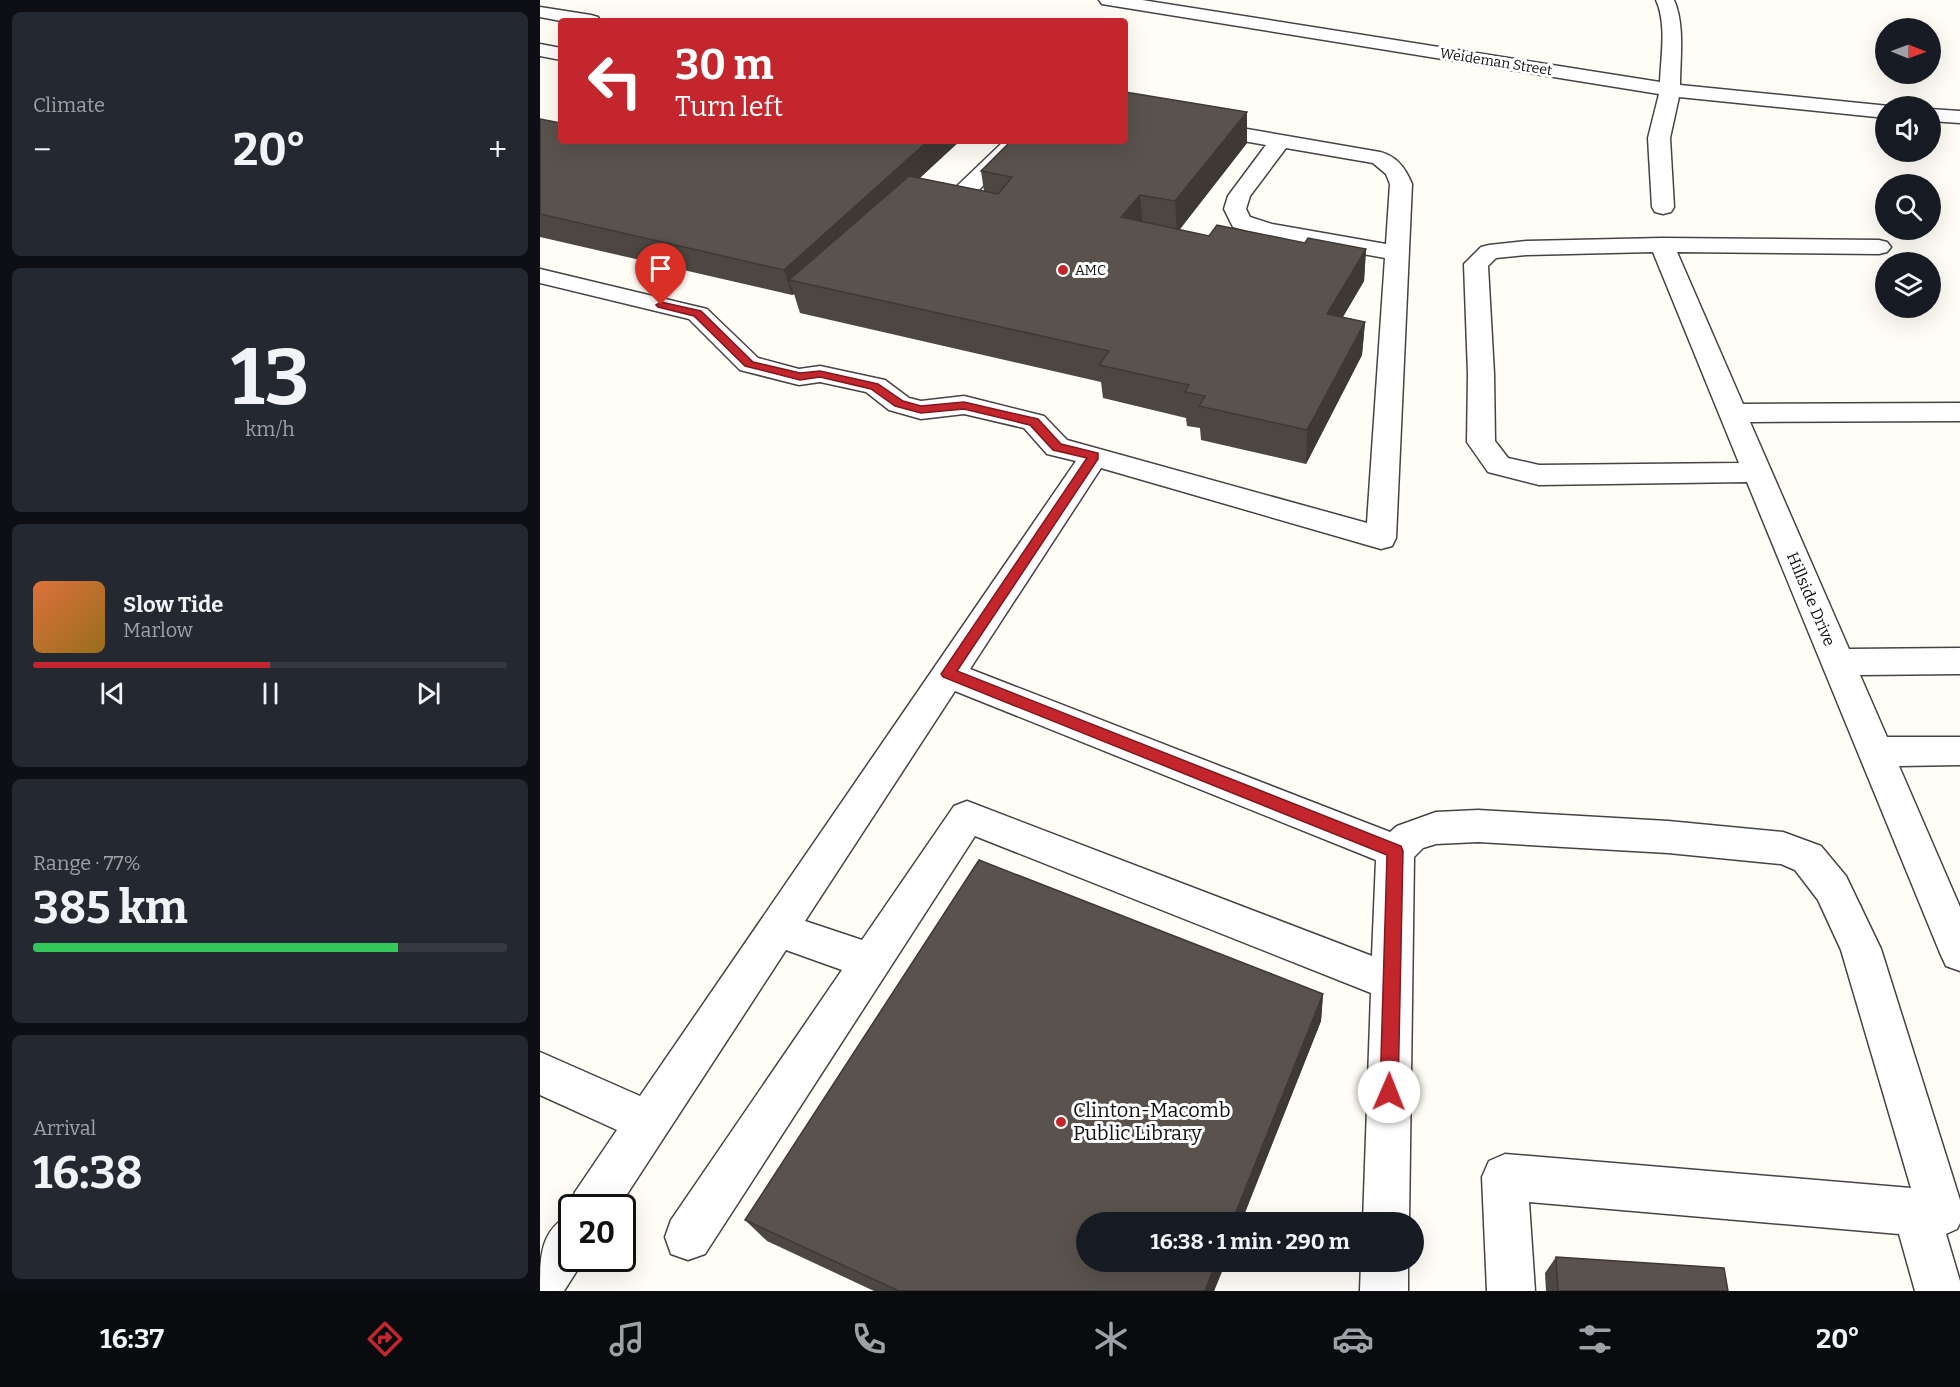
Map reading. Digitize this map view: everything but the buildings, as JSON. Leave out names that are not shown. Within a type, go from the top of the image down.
[{"type":"street","name":"Weideman Street","points":[[1108,0],[1670,90],[1875,111]]},
{"type":"street","points":[[1663,207],[1659,138],[1670,90],[1671,32],[1669,9],[1665,0]]},
{"type":"street","points":[[540,12],[574,18]]},
{"type":"street","points":[[540,50],[558,53]]},
{"type":"street","points":[[540,276],[698,314],[749,364],[800,377],[820,374],[874,386],[899,404],[921,410],[964,405],[1034,422],[1057,447],[1382,538],[1401,184],[1396,171],[1380,158],[1128,115]]},
{"type":"street","points":[[1941,116],[1960,117]]},
{"type":"street","points":[[1281,141],[1239,196],[1235,209],[1241,222],[1269,230],[1397,253]]},
{"type":"street","points":[[964,192],[1013,144]]},
{"type":"street","points":[[1758,472],[1539,476],[1498,465],[1481,442],[1481,374],[1476,264],[1489,252],[1527,248],[1662,245],[1879,247]]},
{"type":"street","name":"Hillside Drive","points":[[1662,245],[1960,953]]},
{"type":"street","points":[[1733,412],[1960,411]]},
{"type":"street","points":[[600,1194],[1094,456]]},
{"type":"street","points":[[1837,662],[1960,661]]},
{"type":"street","points":[[948,674],[1395,851]]},
{"type":"street","points":[[1875,752],[1960,751]]},
{"type":"street","points":[[688,1237],[869,961],[967,817],[1391,982]]},
{"type":"street","points":[[1386,1212],[1395,851],[1410,837],[1436,828],[1478,826],[1668,837],[1783,848],[1808,858],[1832,888],[1861,949],[1939,1213],[1940,1291]]},
{"type":"street","points":[[777,929],[869,961]]},
{"type":"street","points":[[540,1073],[648,1122]]},
{"type":"street","points":[[1511,1291],[1505,1177],[1939,1213]]},
{"type":"street","points":[[540,1284],[558,1258]]},
{"type":"street","points":[[1384,1291],[1385,1272]]},
{"type":"place","name":"AMC","points":[[1063,270]]},
{"type":"place","name":"Clinton-Macomb Public Library","points":[[1061,1122]]},
{"type":"route","points":[[661,305],[698,314],[749,364],[800,377],[820,374],[874,386],[899,404],[921,410],[964,405],[1034,422],[1057,447],[1094,456],[948,674],[1395,851],[1389,1092]]}]
